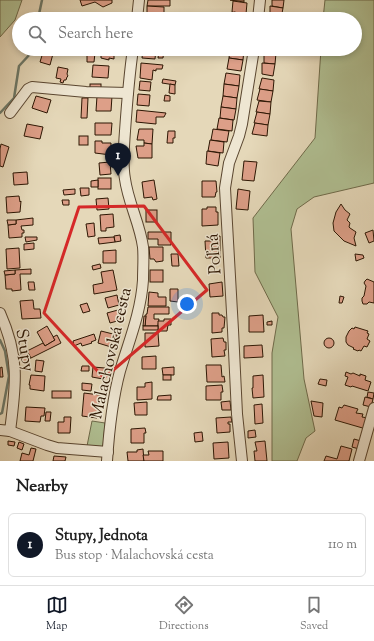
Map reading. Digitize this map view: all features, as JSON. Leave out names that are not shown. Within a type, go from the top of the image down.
[{"type":"street","points":[[138,12],[139,0]]},
{"type":"street","points":[[259,12],[260,0]]},
{"type":"street","name":"Malachovská cesta","points":[[5,431],[58,448],[108,456],[109,431],[115,393],[128,343],[138,314],[143,281],[142,246],[124,177],[128,92],[132,56]]},
{"type":"street","name":"Poľná","points":[[242,461],[237,414],[234,330],[225,188],[228,163],[242,124],[253,56]]},
{"type":"street","points":[[10,113],[28,89],[32,87],[86,92],[128,92]]},
{"type":"street","name":"Stupy","points":[[0,313],[12,347],[16,368],[15,394],[5,431]]},
{"type":"street","points":[[359,461],[374,408]]},
{"type":"highlighted area","points":[[144,206],[207,290],[104,378],[44,313],[79,207]]},
{"type":"green space","points":[[0,0],[22,0],[18,12],[12,12],[12,23],[0,37]]},
{"type":"green space","points":[[325,0],[374,0],[374,183],[314,197],[297,209],[291,229],[304,379],[315,431],[306,438],[297,461],[272,461],[272,353],[278,317],[255,272],[253,218],[315,138],[321,56],[362,56],[362,12],[324,12]]},
{"type":"green space","points":[[92,421],[105,423],[103,447],[87,446]]},
{"type":"building","points":[[80,0],[112,0],[112,3],[103,7],[95,2],[82,6]]},
{"type":"building","points":[[148,0],[170,0],[170,6],[147,6]]},
{"type":"building","points":[[230,0],[244,0],[244,2]]},
{"type":"building","points":[[272,0],[284,0],[283,8],[272,6]]},
{"type":"building","points":[[233,1],[247,3],[246,12],[232,12]]},
{"type":"building","points":[[147,6],[164,7],[164,12],[147,12]]},
{"type":"building","points":[[270,6],[283,8],[282,12],[270,12]]},
{"type":"building","points":[[42,56],[52,56],[50,65],[40,62]]},
{"type":"building","points":[[87,56],[95,56],[94,62],[87,62]]},
{"type":"building","points":[[101,56],[114,56],[114,59],[109,58],[109,60],[101,58]]},
{"type":"building","points":[[142,56],[155,56],[155,59],[142,58]]},
{"type":"building","points":[[229,56],[243,56],[243,60],[229,58]]},
{"type":"building","points":[[264,56],[276,56],[275,64],[264,63]]},
{"type":"building","points":[[229,58],[243,60],[241,71],[227,69]]},
{"type":"building","points":[[141,63],[163,65],[162,69],[156,69],[156,71],[153,70],[152,80],[140,78]]},
{"type":"building","points":[[262,63],[275,64],[273,76],[262,74]]},
{"type":"building","points":[[93,65],[109,66],[108,78],[92,77]]},
{"type":"building","points":[[58,67],[68,69],[68,76],[63,83],[60,82],[61,79],[56,78]]},
{"type":"building","points":[[226,73],[240,75],[239,86],[224,84]]},
{"type":"building","points":[[262,78],[274,80],[273,91],[259,89]]},
{"type":"building","points":[[163,79],[176,81],[175,85],[162,83]]},
{"type":"building","points":[[140,81],[151,82],[150,91],[139,90]]},
{"type":"building","points":[[90,84],[101,84],[101,89],[90,89]]},
{"type":"building","points":[[170,84],[175,85],[175,94],[169,93]]},
{"type":"building","points":[[224,84],[239,86],[237,98],[223,96]]},
{"type":"building","points":[[260,89],[273,91],[271,102],[257,100]]},
{"type":"building","points":[[138,94],[150,95],[149,106],[137,105]]},
{"type":"building","points":[[165,95],[170,96],[170,101],[164,101]]},
{"type":"building","points":[[36,96],[51,100],[47,113],[32,108]]},
{"type":"building","points":[[97,96],[112,96],[111,111],[96,111]]},
{"type":"building","points":[[223,96],[237,98],[236,109],[221,107]]},
{"type":"building","points":[[82,98],[88,98],[87,118],[81,118]]},
{"type":"building","points":[[259,101],[271,102],[270,114],[256,112]]},
{"type":"building","points":[[221,107],[236,109],[234,120],[220,118]]},
{"type":"building","points":[[137,110],[166,113],[164,117],[156,117],[156,124],[136,122]]},
{"type":"building","points":[[257,112],[270,114],[268,125],[254,123]]},
{"type":"building","points":[[219,118],[233,120],[232,131],[217,129]]},
{"type":"building","points":[[95,123],[112,123],[111,135],[95,135]]},
{"type":"building","points":[[255,123],[268,125],[267,136],[252,134]]},
{"type":"building","points":[[27,124],[43,127],[40,139],[24,136]]},
{"type":"building","points":[[139,129],[153,129],[152,144],[144,143],[144,140],[137,140]]},
{"type":"building","points":[[213,129],[229,131],[227,142],[211,140]]},
{"type":"building","points":[[168,131],[175,131],[173,143],[167,143]]},
{"type":"building","points":[[79,136],[88,136],[88,145],[79,145]]},
{"type":"building","points":[[210,140],[224,142],[223,153],[208,151]]},
{"type":"building","points":[[95,141],[111,143],[111,155],[95,153]]},
{"type":"building","points":[[144,143],[152,144],[152,158],[138,158],[136,146],[144,146]]},
{"type":"building","points":[[1,144],[9,147],[3,167],[0,166]]},
{"type":"building","points":[[207,151],[220,153],[218,166],[206,164]]},
{"type":"building","points":[[244,161],[257,162],[254,181],[242,180]]},
{"type":"building","points":[[110,162],[111,174],[100,175],[99,163]]},
{"type":"building","points":[[27,172],[28,184],[14,185],[13,173]]},
{"type":"building","points":[[98,178],[111,178],[111,189],[98,189]]},
{"type":"building","points":[[98,180],[98,187],[91,187],[91,181]]},
{"type":"building","points":[[154,180],[157,199],[153,200],[152,197],[144,198],[142,182]]},
{"type":"building","points":[[202,181],[216,181],[217,192],[215,197],[202,197]]},
{"type":"building","points":[[80,188],[89,188],[89,195],[81,196]]},
{"type":"building","points":[[75,189],[75,194],[64,195],[63,190]]},
{"type":"building","points":[[238,189],[250,191],[248,210],[236,209]]},
{"type":"building","points":[[19,196],[20,202],[21,201],[20,212],[7,213],[6,197]]},
{"type":"building","points":[[108,198],[109,209],[97,210],[96,199]]},
{"type":"building","points":[[62,200],[69,200],[69,205],[63,205]]},
{"type":"building","points":[[341,204],[350,214],[347,220],[350,223],[349,227],[356,232],[354,238],[356,246],[344,241],[334,231],[333,223],[336,212]]},
{"type":"building","points":[[207,207],[216,207],[216,212],[218,212],[218,225],[202,226],[202,209],[207,209]]},
{"type":"building","points":[[146,210],[157,210],[157,222],[146,222]]},
{"type":"building","points":[[113,214],[114,227],[106,228],[106,231],[101,231],[100,215]]},
{"type":"building","points":[[33,218],[33,225],[21,226],[22,230],[24,230],[22,237],[9,238],[8,225],[16,224],[16,220]]},
{"type":"building","points":[[7,220],[16,220],[16,224],[8,225]]},
{"type":"building","points":[[94,223],[95,236],[88,237],[86,224]]},
{"type":"building","points":[[373,230],[374,241],[369,243],[365,233]]},
{"type":"building","points":[[148,232],[171,232],[171,245],[158,245],[158,239],[148,239]]},
{"type":"building","points":[[120,235],[121,241],[115,242],[114,236]]},
{"type":"building","points":[[213,236],[220,236],[220,258],[206,258],[205,241],[213,241]]},
{"type":"building","points":[[25,237],[37,237],[37,240],[26,242]]},
{"type":"building","points":[[114,237],[115,242],[99,244],[98,238]]},
{"type":"building","points":[[34,243],[34,249],[24,250],[24,244]]},
{"type":"building","points":[[149,247],[163,247],[163,261],[156,262],[154,259],[150,259]]},
{"type":"building","points":[[19,248],[20,268],[7,269],[6,249]]},
{"type":"building","points":[[116,250],[116,263],[103,263],[103,251]]},
{"type":"building","points":[[171,254],[178,254],[179,266],[172,266]]},
{"type":"building","points":[[355,254],[363,255],[364,258],[356,261]]},
{"type":"building","points":[[100,264],[101,268],[93,270],[92,266]]},
{"type":"building","points":[[31,269],[31,274],[20,274],[21,290],[12,291],[12,289],[6,289],[5,275],[15,274],[15,270]]},
{"type":"building","points":[[15,270],[15,274],[5,275],[4,271]]},
{"type":"building","points":[[113,270],[117,290],[94,294],[93,285],[103,283],[101,272]]},
{"type":"building","points":[[150,270],[163,270],[163,282],[150,282]]},
{"type":"building","points":[[367,279],[374,282],[374,303],[369,302],[367,304],[363,304],[362,298],[364,296],[366,286],[364,283]]},
{"type":"building","points":[[28,282],[34,282],[35,290],[29,290]]},
{"type":"building","points":[[222,282],[223,296],[210,297],[209,284]]},
{"type":"building","points":[[170,289],[178,289],[178,302],[170,301]]},
{"type":"building","points":[[149,292],[158,293],[158,297],[166,297],[166,306],[148,306]]},
{"type":"building","points":[[117,295],[119,305],[108,308],[105,298]]},
{"type":"building","points":[[340,296],[344,297],[342,303],[339,303]]},
{"type":"building","points":[[33,300],[34,309],[40,309],[41,318],[22,319],[20,301]]},
{"type":"building","points":[[87,303],[90,311],[83,313],[80,305]]},
{"type":"building","points":[[148,307],[169,307],[169,314],[154,314],[154,319],[159,319],[158,326],[145,326]]},
{"type":"building","points":[[118,310],[121,320],[110,323],[107,313]]},
{"type":"building","points":[[212,313],[219,313],[219,315],[225,317],[222,332],[212,333]]},
{"type":"building","points":[[263,315],[264,332],[249,332],[249,316]]},
{"type":"building","points":[[144,316],[146,316],[145,326],[143,326]]},
{"type":"building","points":[[164,319],[171,319],[171,325],[168,325],[167,331],[158,331],[158,321],[164,321]]},
{"type":"building","points":[[272,321],[272,325],[267,325],[267,322]]},
{"type":"building","points":[[47,326],[55,340],[45,346],[37,332]]},
{"type":"building","points":[[143,326],[158,326],[158,330],[143,330]]},
{"type":"building","points":[[355,327],[368,331],[367,333],[369,334],[367,339],[370,341],[367,347],[364,346],[361,351],[353,349],[354,348],[346,342],[346,337],[349,331]]},
{"type":"building","points":[[101,331],[117,335],[115,342],[113,341],[111,347],[98,343]]},
{"type":"building","points":[[145,333],[158,333],[159,346],[145,347]]},
{"type":"building","points":[[94,334],[96,340],[91,342],[92,343],[82,346],[81,343],[74,346],[73,341]]},
{"type":"building","points":[[57,335],[61,343],[31,358],[27,351],[43,343],[45,346],[55,340],[53,337]]},
{"type":"building","points":[[223,338],[224,342],[226,342],[226,350],[224,350],[225,356],[212,357],[211,339]]},
{"type":"building","points":[[327,338],[331,338],[334,343],[331,348],[327,348],[324,345],[324,341]]},
{"type":"building","points":[[262,345],[263,357],[244,358],[244,346]]},
{"type":"building","points":[[27,351],[31,358],[23,363],[19,356]]},
{"type":"building","points":[[156,356],[156,369],[142,369],[142,357]]},
{"type":"building","points":[[36,360],[44,361],[42,372],[35,371]]},
{"type":"building","points":[[206,365],[221,365],[222,377],[224,376],[225,382],[207,382]]},
{"type":"building","points":[[82,366],[89,366],[89,371],[81,371]]},
{"type":"building","points":[[2,367],[3,377],[0,377],[0,368]]},
{"type":"building","points":[[93,367],[105,368],[103,379],[92,377]]},
{"type":"building","points":[[174,367],[174,375],[163,375],[162,368]]},
{"type":"building","points":[[346,372],[366,376],[365,380],[371,382],[368,391],[345,385],[348,377],[345,376]]},
{"type":"building","points":[[31,375],[45,376],[44,391],[30,389],[29,385]]},
{"type":"building","points":[[163,375],[171,375],[171,380],[163,380]]},
{"type":"building","points":[[263,375],[264,397],[253,398],[253,376]]},
{"type":"building","points":[[320,379],[327,380],[326,386],[318,384]]},
{"type":"building","points":[[152,382],[152,399],[137,400],[137,387],[145,387],[145,383]]},
{"type":"building","points":[[82,383],[92,384],[91,391],[82,390]]},
{"type":"building","points":[[222,385],[223,392],[221,392],[221,400],[206,400],[206,386]]},
{"type":"building","points":[[52,391],[71,391],[71,398],[52,398]]},
{"type":"building","points":[[368,392],[374,393],[373,399],[367,397]]},
{"type":"building","points":[[84,393],[100,395],[97,418],[82,416]]},
{"type":"building","points":[[171,395],[171,400],[157,400],[158,396]]},
{"type":"building","points":[[365,397],[373,399],[371,407],[363,405]]},
{"type":"building","points":[[230,401],[231,410],[222,410],[221,402]]},
{"type":"building","points":[[311,401],[323,403],[322,417],[314,416]]},
{"type":"building","points":[[147,402],[147,415],[135,415],[134,403]]},
{"type":"building","points":[[262,404],[263,423],[255,424],[254,405]]},
{"type":"building","points":[[344,405],[358,409],[356,413],[363,414],[362,417],[368,418],[366,429],[335,420],[339,407],[342,408]]},
{"type":"building","points":[[26,407],[45,408],[44,416],[41,416],[40,422],[25,421]]},
{"type":"building","points":[[46,412],[51,412],[50,421],[45,421]]},
{"type":"building","points":[[64,417],[71,417],[70,433],[58,433],[58,422],[64,422]]},
{"type":"building","points":[[231,417],[232,422],[228,422],[228,424],[230,424],[230,432],[217,433],[216,418]]},
{"type":"building","points":[[145,428],[146,433],[144,433],[144,443],[131,443],[131,429]]},
{"type":"building","points":[[255,430],[256,437],[248,438],[248,431]]},
{"type":"building","points":[[202,432],[203,441],[195,442],[194,433]]},
{"type":"building","points":[[354,439],[361,441],[359,449],[352,447]]},
{"type":"building","points":[[8,441],[15,442],[14,446],[8,445]]},
{"type":"building","points":[[265,441],[267,461],[255,461],[254,451],[257,451],[255,442]]},
{"type":"building","points":[[19,442],[24,444],[22,450],[17,448]]},
{"type":"building","points":[[228,442],[229,458],[214,459],[213,443]]},
{"type":"building","points":[[341,446],[352,449],[349,461],[324,461],[326,456],[337,459]]},
{"type":"building","points":[[31,448],[36,449],[33,461],[20,461],[22,453],[29,455]]},
{"type":"building","points":[[143,449],[144,461],[128,461],[127,452],[137,452],[137,450]]},
{"type":"building","points":[[148,451],[163,451],[163,461],[144,461],[143,455],[149,455]]},
{"type":"building","points":[[54,456],[66,457],[65,461],[53,461]]},
{"type":"waterway","points":[[39,12],[42,0]]},
{"type":"waterway","points":[[0,113],[14,98],[19,66],[28,56]]},
{"type":"waterway","points":[[0,340],[5,351],[9,376],[2,413],[0,414]]},
{"type":"place","name":"Stupy, Jednota","points":[[118,176]]}]
